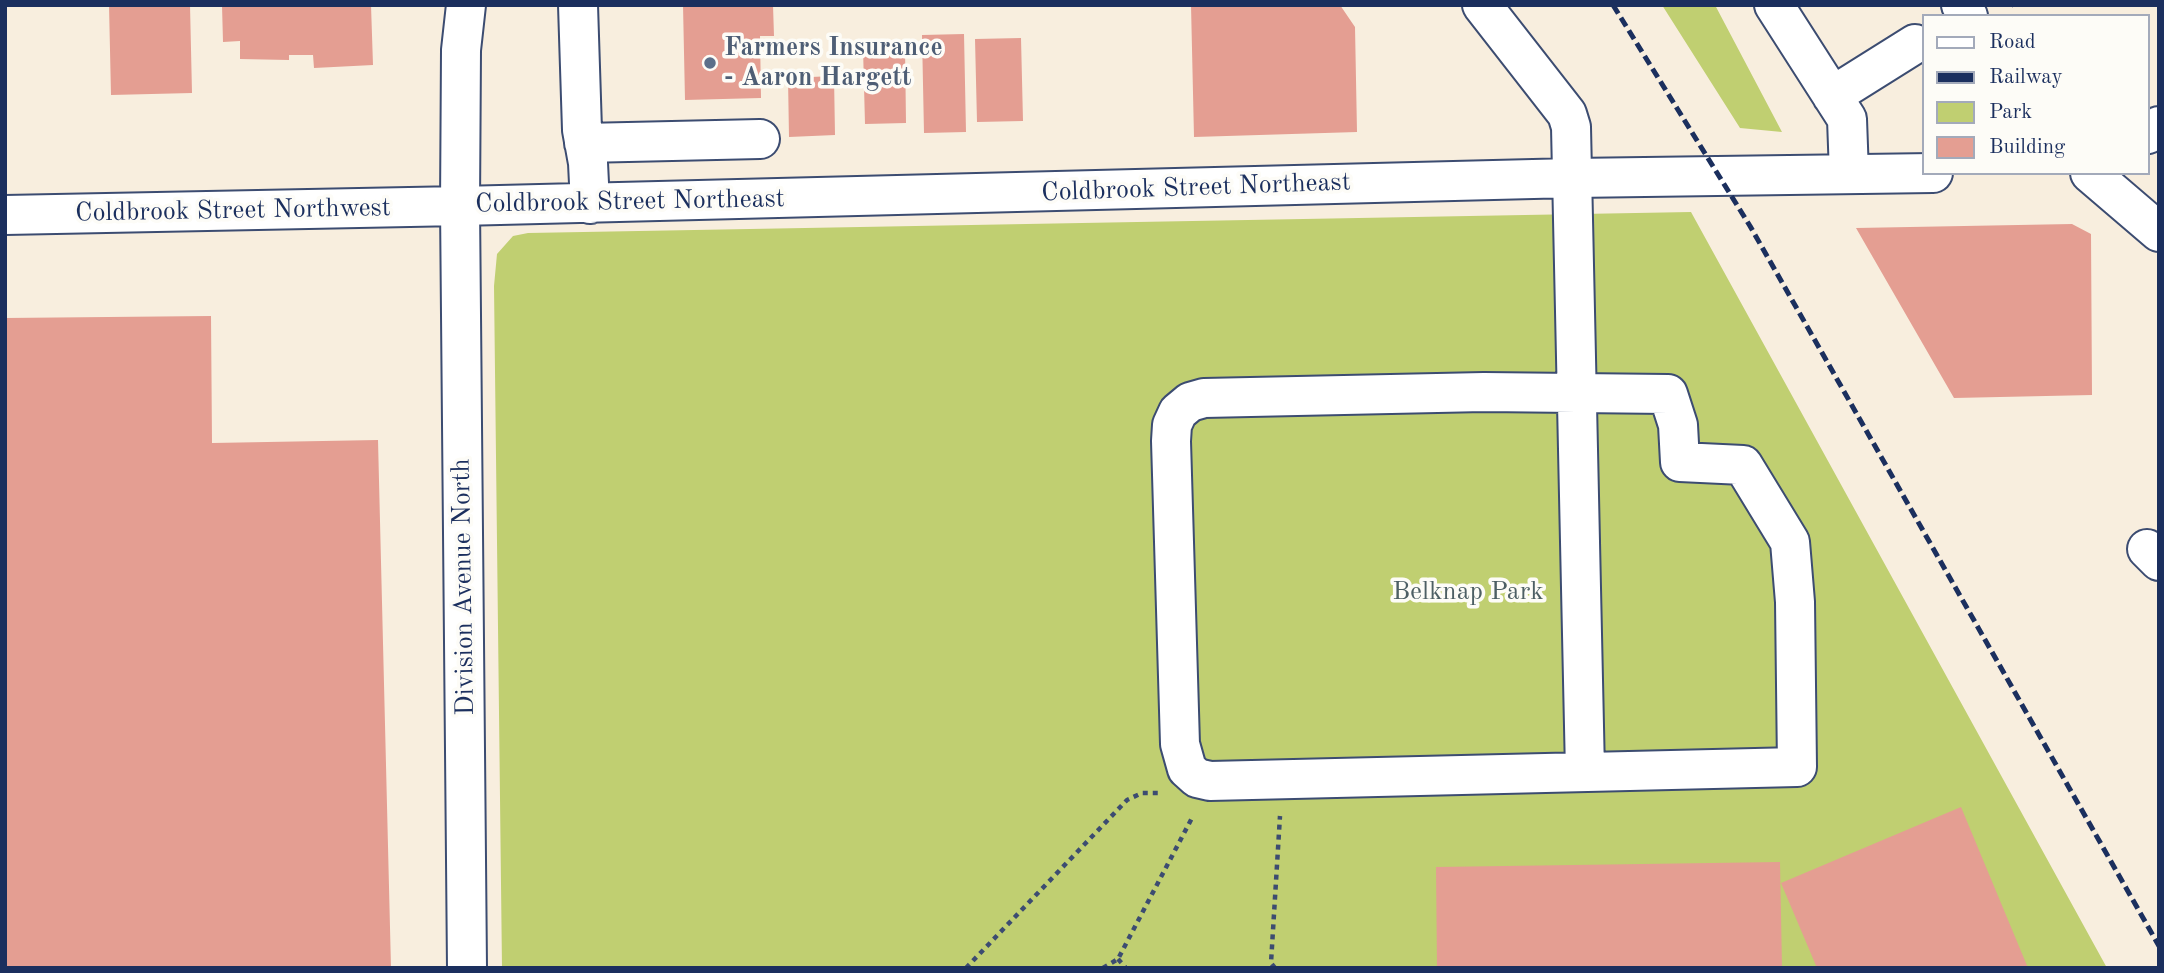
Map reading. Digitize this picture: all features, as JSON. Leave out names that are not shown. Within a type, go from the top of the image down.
[{"type":"street","name":"Division Avenue North","points":[[466,5],[461,50],[460,206],[467,968]]},
{"type":"street","points":[[578,5],[584,143],[590,204]]},
{"type":"street","points":[[1482,5],[1566,114],[1571,127],[1585,772]]},
{"type":"street","points":[[1774,5],[1847,119],[1849,174]]},
{"type":"street","points":[[1832,96],[1915,44]]},
{"type":"street","points":[[584,143],[760,139]]},
{"type":"street","points":[[712,140],[714,200]]},
{"type":"street","name":"Coldbrook Street Northeast","points":[[460,206],[1573,178],[1923,173]]},
{"type":"street","points":[[2092,175],[2159,232]]},
{"type":"street","name":"Coldbrook Street Northwest","points":[[5,215],[460,206]]},
{"type":"street","points":[[1668,394],[1678,425],[1680,462],[1742,465],[1790,542],[1795,602],[1797,768],[1585,772],[1210,781],[1198,778],[1187,769],[1180,744],[1171,441],[1172,425],[1178,412],[1190,402],[1205,398],[1668,394]]},
{"type":"path","points":[[1103,968],[1118,960],[1210,781]]},
{"type":"path","points":[[965,968],[1127,800],[1142,793],[1161,793]]},
{"type":"path","points":[[1265,968],[1273,965],[1280,805]]},
{"type":"path","points":[[1118,960],[1126,968]]},
{"type":"green space","points":[[1662,5],[1715,5],[1782,132],[1740,128]]},
{"type":"green space","name":"Belknap Park","points":[[1691,212],[2107,968],[502,968],[494,286],[497,254],[513,236],[528,233]]},
{"type":"building","points":[[109,5],[190,5],[192,93],[111,95]]},
{"type":"building","points":[[222,5],[371,5],[373,65],[314,68],[313,55],[289,55],[289,60],[240,59],[240,41],[223,42]]},
{"type":"building","points":[[683,5],[773,5],[774,36],[760,36],[761,98],[685,100]]},
{"type":"building","points":[[1191,5],[1340,5],[1355,27],[1357,132],[1194,137]]},
{"type":"building","points":[[964,34],[966,132],[924,133],[922,35]]},
{"type":"building","points":[[1021,38],[1023,121],[977,122],[975,39]]},
{"type":"building","points":[[905,47],[906,123],[865,124],[863,48]]},
{"type":"building","points":[[834,76],[835,135],[789,137],[788,78]]},
{"type":"building","points":[[2072,224],[2091,234],[2092,395],[1954,398],[1856,228]]},
{"type":"building","points":[[211,316],[212,443],[378,440],[391,968],[5,968],[5,318]]},
{"type":"building","points":[[1961,807],[2028,968],[1817,968],[1781,883]]},
{"type":"building","points":[[1780,862],[1782,968],[1437,968],[1436,867]]},
{"type":"railway","points":[[1613,5],[1750,226],[2159,946]]},
{"type":"place","name":"Farmers Insurance - Aaron Hargett","points":[[710,63]]}]
